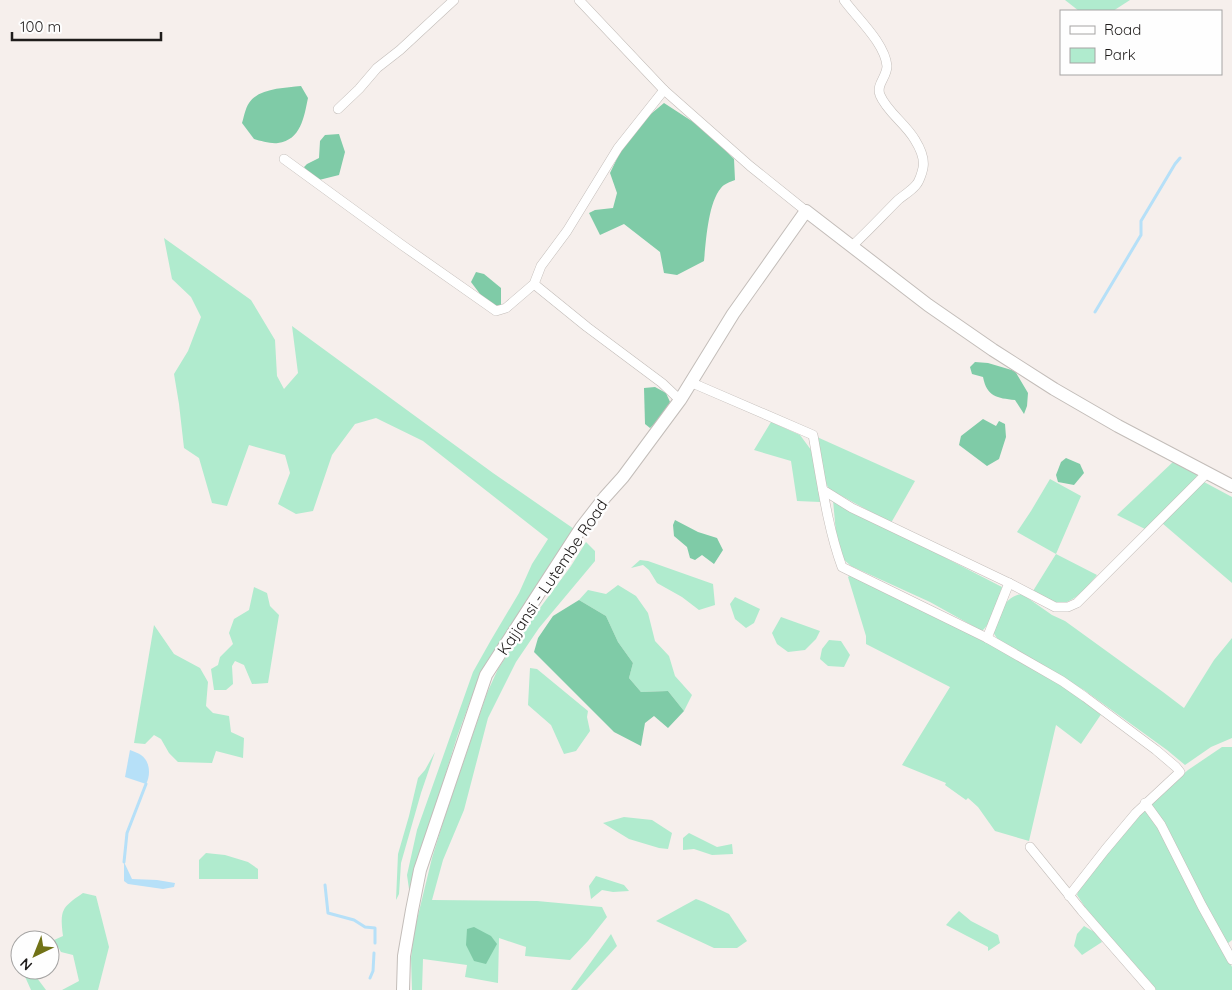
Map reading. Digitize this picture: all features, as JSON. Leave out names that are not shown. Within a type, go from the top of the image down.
[{"type":"street","points":[[338,110],[377,68],[400,50],[454,0]]},
{"type":"street","points":[[579,0],[664,90],[750,166],[806,212],[928,304],[1026,371],[1118,426],[1232,486]]},
{"type":"street","points":[[844,0],[877,42],[885,58],[887,68],[878,87],[879,94],[914,138],[923,157],[924,168],[917,184],[852,246]]},
{"type":"street","points":[[284,159],[496,311],[506,308],[534,284],[541,266],[567,231],[618,148],[664,90]]},
{"type":"street","name":"Kajjansi - Lutembe Road","points":[[403,990],[404,956],[420,870],[486,675],[582,528],[680,400],[733,314],[806,212]]},
{"type":"street","points":[[534,284],[587,327],[662,383],[680,400]]},
{"type":"street","points":[[690,382],[812,435],[837,554],[842,567],[987,638],[1062,681],[1156,750],[1180,772],[1146,803],[1105,850],[1069,896]]},
{"type":"street","points":[[823,490],[852,508],[1055,607],[1068,607],[1077,603],[1207,473]]},
{"type":"street","points":[[987,638],[1009,583]]},
{"type":"street","points":[[1146,803],[1161,824],[1202,906],[1232,960]]},
{"type":"street","points":[[1030,847],[1069,896],[1151,990]]},
{"type":"green space","points":[[1065,0],[1130,0],[1115,10],[1078,10]]},
{"type":"green space","points":[[301,86],[308,98],[303,120],[297,132],[286,141],[278,143],[254,139],[242,123],[249,103],[253,98],[259,94],[280,88]]},
{"type":"green space","points":[[664,103],[704,129],[734,159],[735,180],[722,187],[710,212],[704,261],[677,275],[664,273],[660,252],[624,224],[600,235],[589,213],[595,210],[613,208],[617,193],[610,173],[626,140],[646,118]]},
{"type":"green space","points":[[339,134],[345,152],[339,175],[319,180],[304,167],[319,158],[320,141],[325,135]]},
{"type":"green space","points":[[164,238],[251,300],[275,340],[277,376],[284,389],[298,373],[292,326],[493,473],[577,531],[486,663],[457,737],[419,860],[412,889],[409,889],[407,875],[417,830],[473,672],[519,593],[532,564],[548,539],[423,441],[376,418],[355,424],[332,455],[313,511],[296,514],[278,504],[290,473],[285,455],[249,445],[227,506],[212,503],[199,458],[184,448],[174,374],[188,351],[201,317],[191,297],[172,279]]},
{"type":"green space","points":[[476,272],[484,274],[501,288],[501,305],[494,306],[480,294],[471,282]]},
{"type":"green space","points":[[975,362],[988,363],[1015,371],[1028,393],[1024,414],[1015,400],[998,397],[990,393],[983,377],[972,374],[970,367]]},
{"type":"green space","points":[[655,387],[666,393],[670,402],[660,419],[650,428],[645,424],[644,388]]},
{"type":"green space","points":[[983,419],[996,426],[999,421],[1005,424],[1006,437],[999,459],[987,466],[959,445],[961,436]]},
{"type":"green space","points":[[771,422],[800,435],[814,454],[820,502],[797,501],[791,461],[754,450]]},
{"type":"green space","points":[[817,437],[915,481],[891,523],[829,489],[823,478]]},
{"type":"green space","points":[[1066,458],[1080,464],[1084,473],[1074,485],[1058,482],[1056,475],[1061,462]]},
{"type":"green space","points":[[1174,461],[1194,472],[1197,475],[1196,480],[1145,529],[1117,515]]},
{"type":"green space","points":[[1050,479],[1081,496],[1056,554],[1017,532]]},
{"type":"green space","points":[[1204,482],[1232,497],[1232,583],[1162,523]]},
{"type":"green space","points":[[833,500],[1002,587],[986,627],[982,631],[930,602],[851,566],[842,558],[836,533]]},
{"type":"green space","points":[[675,520],[698,532],[717,538],[723,550],[714,564],[702,555],[695,560],[690,558],[687,547],[674,536],[673,525]]},
{"type":"green space","points":[[586,542],[595,551],[595,561],[539,628],[516,662],[488,718],[464,810],[443,860],[432,900],[537,901],[602,907],[607,917],[570,960],[525,956],[526,947],[499,938],[498,983],[465,977],[467,965],[423,959],[422,990],[412,990],[411,958],[414,932],[432,858],[487,693],[498,669],[520,635],[571,566]]},
{"type":"green space","points":[[1056,554],[1097,575],[1079,595],[1067,602],[1061,603],[1052,602],[1033,591]]},
{"type":"green space","points":[[640,560],[648,561],[713,584],[715,605],[699,610],[682,597],[657,583],[649,570],[643,565],[631,568]]},
{"type":"green space","points":[[851,574],[974,634],[1073,692],[1102,713],[1081,744],[1056,725],[1029,841],[995,831],[978,807],[968,798],[966,800],[945,785],[946,783],[902,765],[950,687],[866,644],[866,636],[848,577]]},
{"type":"green space","points":[[618,585],[636,596],[648,613],[655,641],[669,656],[675,676],[692,695],[684,711],[668,691],[641,692],[629,678],[633,663],[618,642],[606,616],[579,600],[588,590],[606,594]]},
{"type":"green space","points":[[254,587],[267,593],[270,606],[279,615],[268,683],[252,684],[244,665],[235,661],[232,666],[233,684],[226,690],[214,690],[211,669],[218,665],[220,657],[233,644],[229,633],[234,619],[249,610]]},
{"type":"green space","points":[[1022,594],[1052,615],[1065,621],[1184,708],[1214,660],[1232,638],[1232,738],[1211,747],[1185,765],[1084,690],[998,640],[993,632],[1000,613],[1006,603]]},
{"type":"green space","points":[[735,597],[760,609],[754,623],[746,628],[735,619],[730,604]]},
{"type":"green space","points":[[579,600],[606,616],[618,642],[633,663],[629,678],[641,692],[668,691],[684,711],[668,728],[654,716],[645,723],[641,746],[614,732],[534,652],[538,638],[553,616]]},
{"type":"green space","points":[[781,617],[820,631],[816,639],[805,650],[788,652],[777,644],[772,633]]},
{"type":"green space","points":[[154,625],[174,654],[200,668],[208,682],[206,706],[213,713],[229,716],[231,732],[244,738],[243,758],[216,751],[212,763],[178,762],[169,753],[161,739],[154,735],[145,744],[134,743]]},
{"type":"green space","points":[[829,640],[841,641],[850,655],[844,667],[828,666],[820,659],[822,649]]},
{"type":"green space","points":[[530,668],[537,669],[588,711],[587,717],[590,731],[576,751],[564,754],[551,725],[528,705]]},
{"type":"green space","points":[[1222,747],[1232,747],[1232,940],[1227,944],[1149,804],[1188,770]]},
{"type":"green space","points":[[435,752],[401,863],[399,894],[396,900],[398,854],[418,778]]},
{"type":"green space","points":[[1144,807],[1165,840],[1232,967],[1232,990],[1156,990],[1087,910],[1077,895],[1080,886]]},
{"type":"green space","points":[[624,817],[652,820],[672,833],[668,849],[629,839],[603,823]]},
{"type":"green space","points":[[689,833],[717,847],[732,844],[733,854],[712,855],[694,849],[683,850],[683,838]]},
{"type":"green space","points":[[206,853],[225,855],[248,862],[258,869],[258,879],[199,879],[199,860]]},
{"type":"green space","points":[[596,876],[624,885],[629,891],[613,892],[602,890],[591,899],[589,886]]},
{"type":"green space","points":[[83,893],[96,896],[109,947],[98,990],[62,990],[79,981],[73,955],[60,950],[60,937],[63,936],[62,915],[70,902]]},
{"type":"green space","points":[[696,899],[729,914],[747,941],[737,948],[714,948],[656,921]]},
{"type":"green space","points":[[959,911],[971,921],[998,935],[1000,943],[988,951],[988,947],[946,925]]},
{"type":"green space","points":[[1084,926],[1096,933],[1102,942],[1082,955],[1074,946],[1077,934]]},
{"type":"green space","points":[[474,927],[491,936],[497,944],[486,964],[474,961],[466,945],[467,929]]},
{"type":"green space","points":[[611,934],[617,946],[577,990],[571,990]]},
{"type":"green space","points":[[26,980],[38,980],[46,990],[31,990]]},
{"type":"water","points":[[130,750],[141,755],[148,764],[149,772],[146,784],[125,777]]},
{"type":"water","points":[[124,862],[132,879],[175,883],[174,887],[163,889],[128,884],[124,881]]},
{"type":"waterway","points":[[1095,312],[1141,235],[1141,221],[1180,158]]},
{"type":"waterway","points":[[124,862],[127,833],[146,784]]},
{"type":"waterway","points":[[325,885],[328,913],[354,920],[365,927],[375,928],[375,943]]},
{"type":"waterway","points":[[370,978],[373,971],[374,953]]}]
